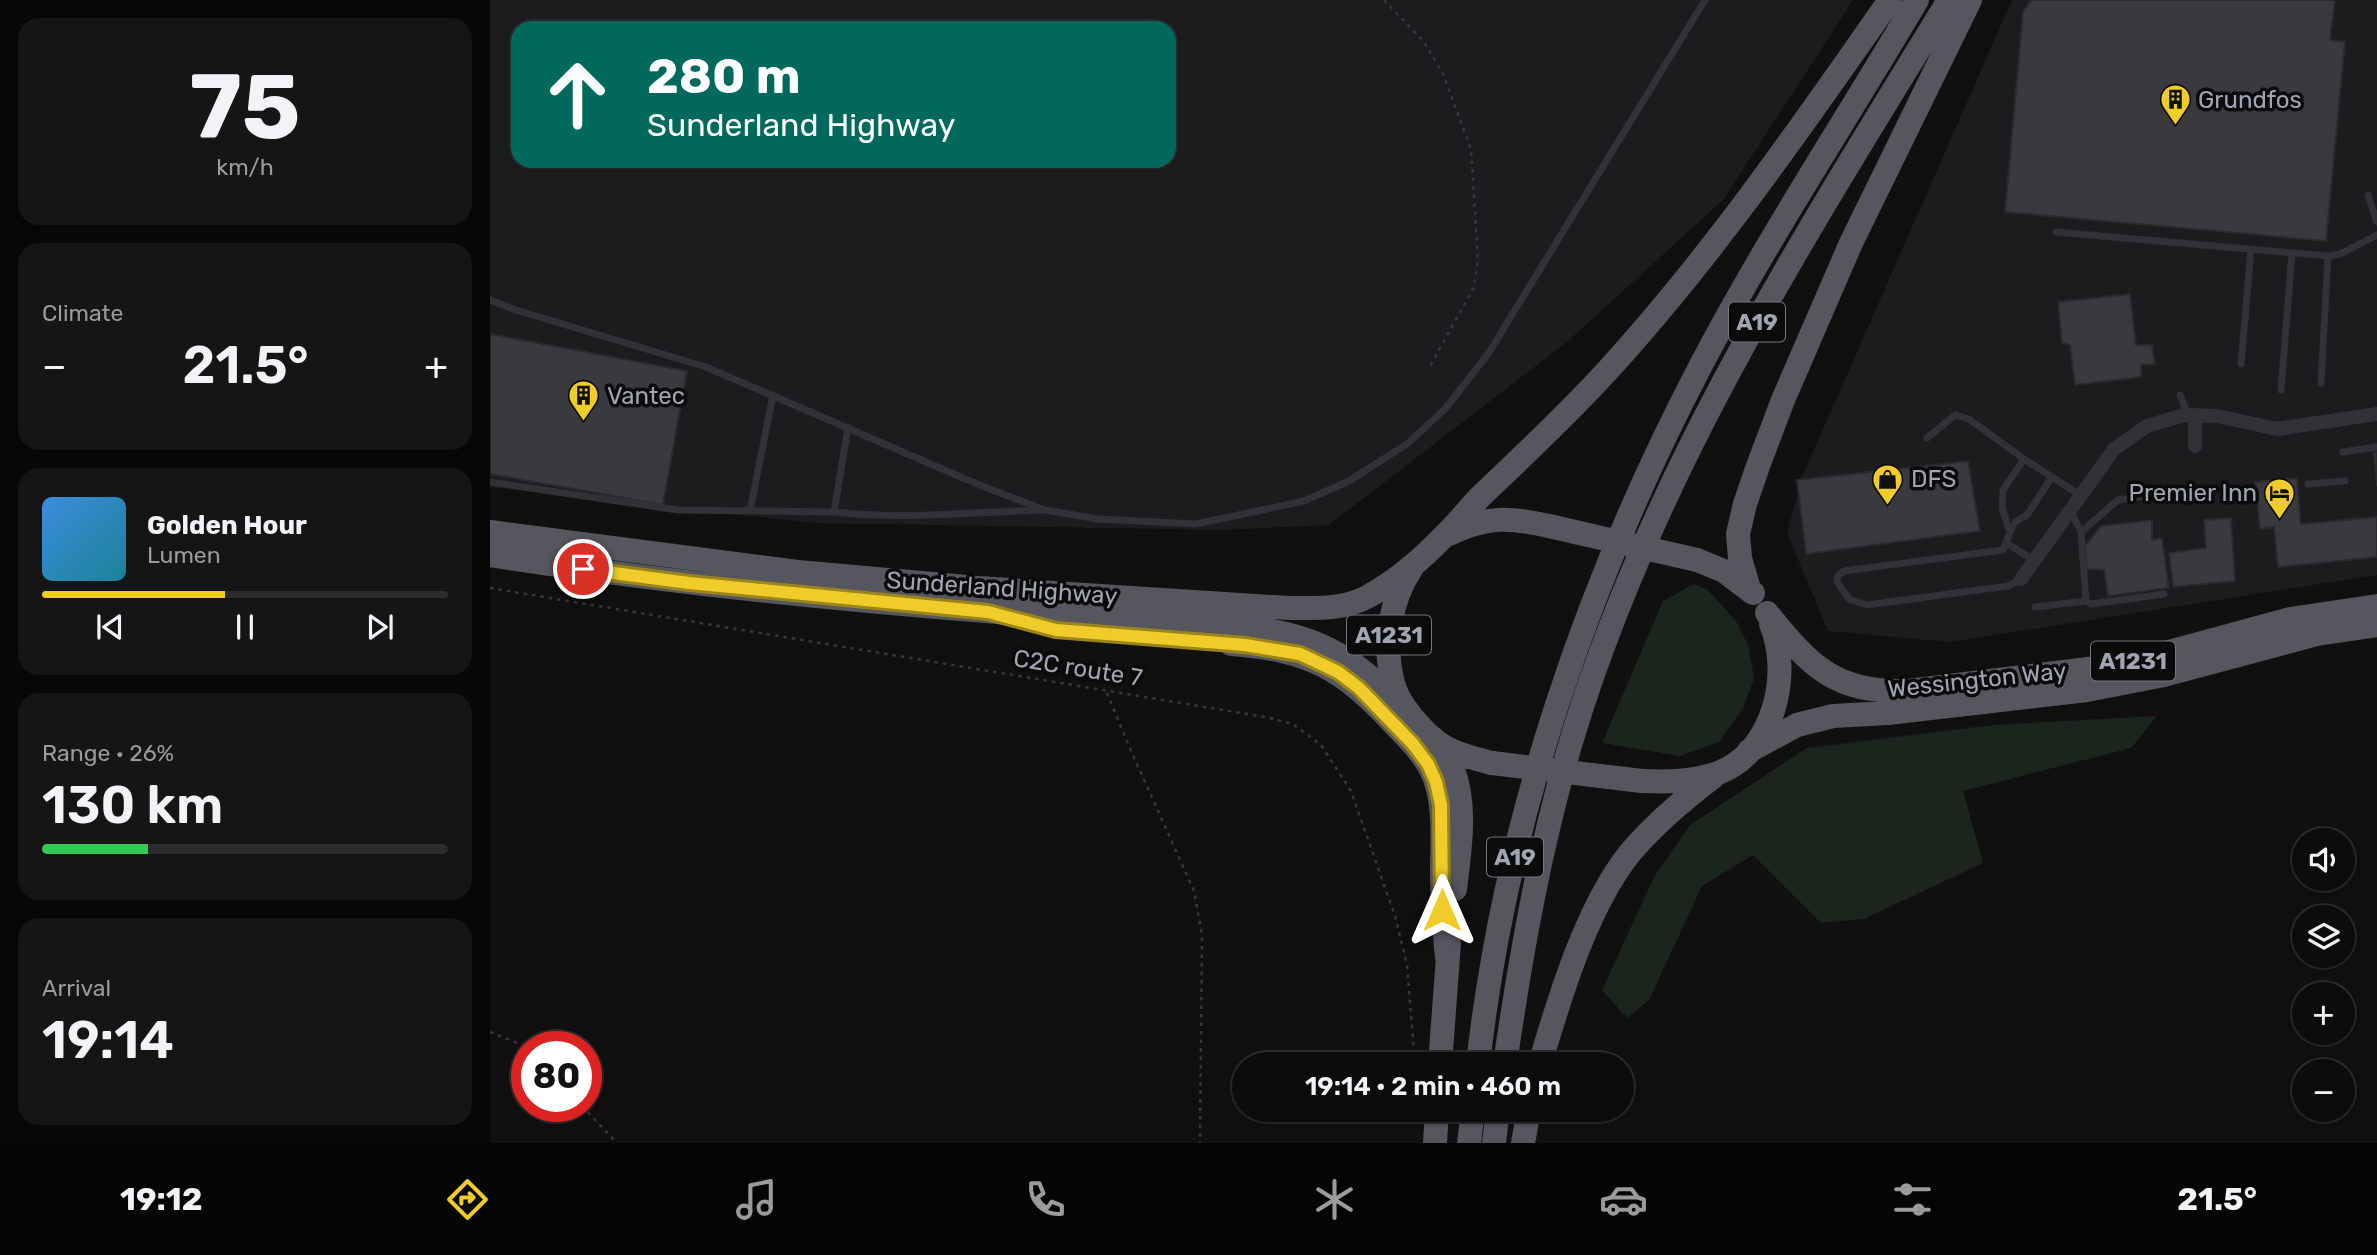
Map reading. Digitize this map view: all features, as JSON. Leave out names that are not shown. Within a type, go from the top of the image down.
[{"type":"highway","points":[[1445,536],[1464,512],[1560,421],[1611,367],[1709,250],[1810,115],[1890,0]]},
{"type":"highway","name":"A19","points":[[1479,1052],[1485,1003],[1527,806],[1574,655],[1632,508],[1701,366],[1787,213],[1917,0]]},
{"type":"highway","name":"A19","points":[[1507,1052],[1527,930],[1554,805],[1574,732],[1629,583],[1686,454],[1722,383],[1949,0]]},
{"type":"highway","name":"A1231","points":[[1749,589],[1738,534],[1745,504],[1783,400],[1851,243],[1970,0]]},
{"type":"highway","name":"A1231","points":[[1434,739],[1460,754],[1492,763],[1642,781],[1692,780],[1719,773],[1749,751],[1769,720],[1779,690],[1781,668],[1777,639],[1767,613],[1749,589],[1724,571],[1697,560],[1514,518],[1468,525],[1445,536],[1418,560],[1399,592],[1389,637],[1393,684],[1409,713],[1434,739],[1449,761],[1455,778],[1462,828],[1447,957],[1441,1052]]},
{"type":"highway","name":"Sunderland Highway","points":[[490,532],[798,572],[1004,590],[1289,608],[1316,608],[1353,603],[1385,586],[1418,560]]},
{"type":"highway","name":"Sunderland Highway","points":[[490,555],[689,583],[988,612],[1293,634],[1322,645],[1348,660],[1370,676],[1409,713]]},
{"type":"highway","name":"Wessington Way","points":[[1767,613],[1789,640],[1822,671],[1861,689],[1885,692],[2120,665],[2290,620],[2377,606]]},
{"type":"highway","name":"A1231","points":[[988,612],[1056,630],[1280,649],[1300,654],[1338,672],[1359,688],[1413,744],[1428,764],[1436,782],[1441,805],[1442,910],[1447,957]]},
{"type":"highway","name":"Wessington Way","points":[[1749,751],[1797,725],[1833,716],[1888,713],[2087,690],[2164,675],[2317,634],[2377,625]]},
{"type":"highway","points":[[1545,1052],[1580,945],[1629,855],[1657,824],[1719,773]]},
{"type":"highway","points":[[1435,1143],[1436,1122]]},
{"type":"highway","points":[[1469,1143],[1472,1122]]},
{"type":"highway","points":[[1494,1143],[1497,1122]]},
{"type":"highway","points":[[1523,1143],[1527,1122]]},
{"type":"street","points":[[2021,579],[2114,449],[2147,426],[2192,415],[2217,416],[2277,429],[2377,414]]},
{"type":"street","points":[[2192,415],[2195,446]]},
{"type":"lane","points":[[490,300],[706,368],[977,484],[1045,510],[1098,519],[1196,524],[1304,501],[1349,481],[1407,444],[1445,409],[1488,354],[1705,0]]},
{"type":"lane","points":[[2368,195],[2377,222]]},
{"type":"lane","points":[[2056,232],[2328,257],[2340,254],[2375,236],[2377,245]]},
{"type":"lane","points":[[2241,364],[2251,250]]},
{"type":"lane","points":[[2280,390],[2292,253]]},
{"type":"lane","points":[[2321,383],[2328,257]]},
{"type":"lane","points":[[2180,395],[2192,415]]},
{"type":"lane","points":[[750,511],[773,396]]},
{"type":"lane","points":[[1927,438],[1955,415],[1969,419],[2080,495]]},
{"type":"lane","points":[[834,512],[848,427]]},
{"type":"lane","points":[[2343,452],[2377,447]]},
{"type":"lane","points":[[2010,532],[2002,508],[2003,490],[2024,459]]},
{"type":"lane","points":[[2021,579],[2008,586],[1867,605],[1849,599],[1837,582],[1838,576],[1844,571],[2003,550],[2015,522],[2027,515],[2052,477]]},
{"type":"lane","points":[[2308,484],[2345,481]]},
{"type":"lane","points":[[490,482],[639,506],[690,511],[834,512],[909,516],[1045,510]]},
{"type":"lane","points":[[2081,532],[2118,500],[2161,494]]},
{"type":"lane","points":[[2070,509],[2081,532],[2086,601]]},
{"type":"lane","points":[[2006,543],[2034,560]]},
{"type":"lane","points":[[2035,607],[2086,601],[2091,604],[2164,594]]},
{"type":"path","points":[[1384,0],[1424,42],[1443,74],[1471,149],[1478,261],[1474,287],[1429,368]]},
{"type":"path","name":"C2C route 7","points":[[490,588],[1293,724],[1321,744],[1351,791],[1395,916],[1406,965],[1414,1052]]},
{"type":"path","points":[[1107,691],[1194,891],[1202,935],[1200,1143]]},
{"type":"path","points":[[490,1032],[511,1041]]},
{"type":"path","points":[[597,1122],[617,1143]]},
{"type":"shaded area","points":[[490,0],[1853,0],[1724,199],[1567,342],[1329,525],[1221,530],[814,523],[490,487]]},
{"type":"shaded area","points":[[2012,0],[2377,0],[2377,575],[1950,642],[1828,631],[1787,533],[1802,477]]},
{"type":"shaded area","points":[[1694,584],[1708,590],[1736,621],[1749,647],[1754,679],[1743,708],[1719,742],[1680,756],[1602,743],[1663,601]]},
{"type":"shaded area","points":[[2157,716],[2131,748],[1963,791],[1983,863],[1864,919],[1821,923],[1753,855],[1702,886],[1649,1000],[1627,1018],[1602,990],[1654,877],[1690,825],[1807,748],[1993,725]]},
{"type":"building","name":"Grundfos","points":[[2031,0],[2335,0],[2330,40],[2345,42],[2326,241],[2005,212],[2023,12]]},
{"type":"building","points":[[2130,294],[2136,345],[2152,345],[2155,364],[2141,365],[2141,377],[2075,385],[2070,345],[2062,343],[2058,302]]},
{"type":"building","name":"Vantec","points":[[490,334],[687,371],[663,505],[490,474]]},
{"type":"building","points":[[2377,452],[2377,486],[2374,453]]},
{"type":"building","name":"DFS","points":[[1968,461],[1980,531],[1806,554],[1797,480]]},
{"type":"building","name":"Premier Inn","points":[[2297,478],[2301,524],[2377,517],[2377,557],[2278,567],[2274,527],[2260,529],[2255,482]]},
{"type":"building","points":[[2231,518],[2235,581],[2173,587],[2169,553],[2206,548],[2204,520]]},
{"type":"building","points":[[2152,520],[2152,540],[2162,538],[2169,588],[2108,596],[2104,570],[2087,569],[2085,546],[2101,526]]},
{"type":"place","name":"Grundfos","points":[[2175,127]]},
{"type":"place","name":"Vantec","points":[[584,423]]},
{"type":"place","name":"DFS","points":[[1888,506]]},
{"type":"place","name":"Premier Inn","points":[[2280,520]]},
{"type":"route","points":[[583,569],[689,583],[988,612],[1056,630],[1245,645],[1300,654],[1338,672],[1359,688],[1413,744],[1428,764],[1436,782],[1441,805],[1442,910]]}]
